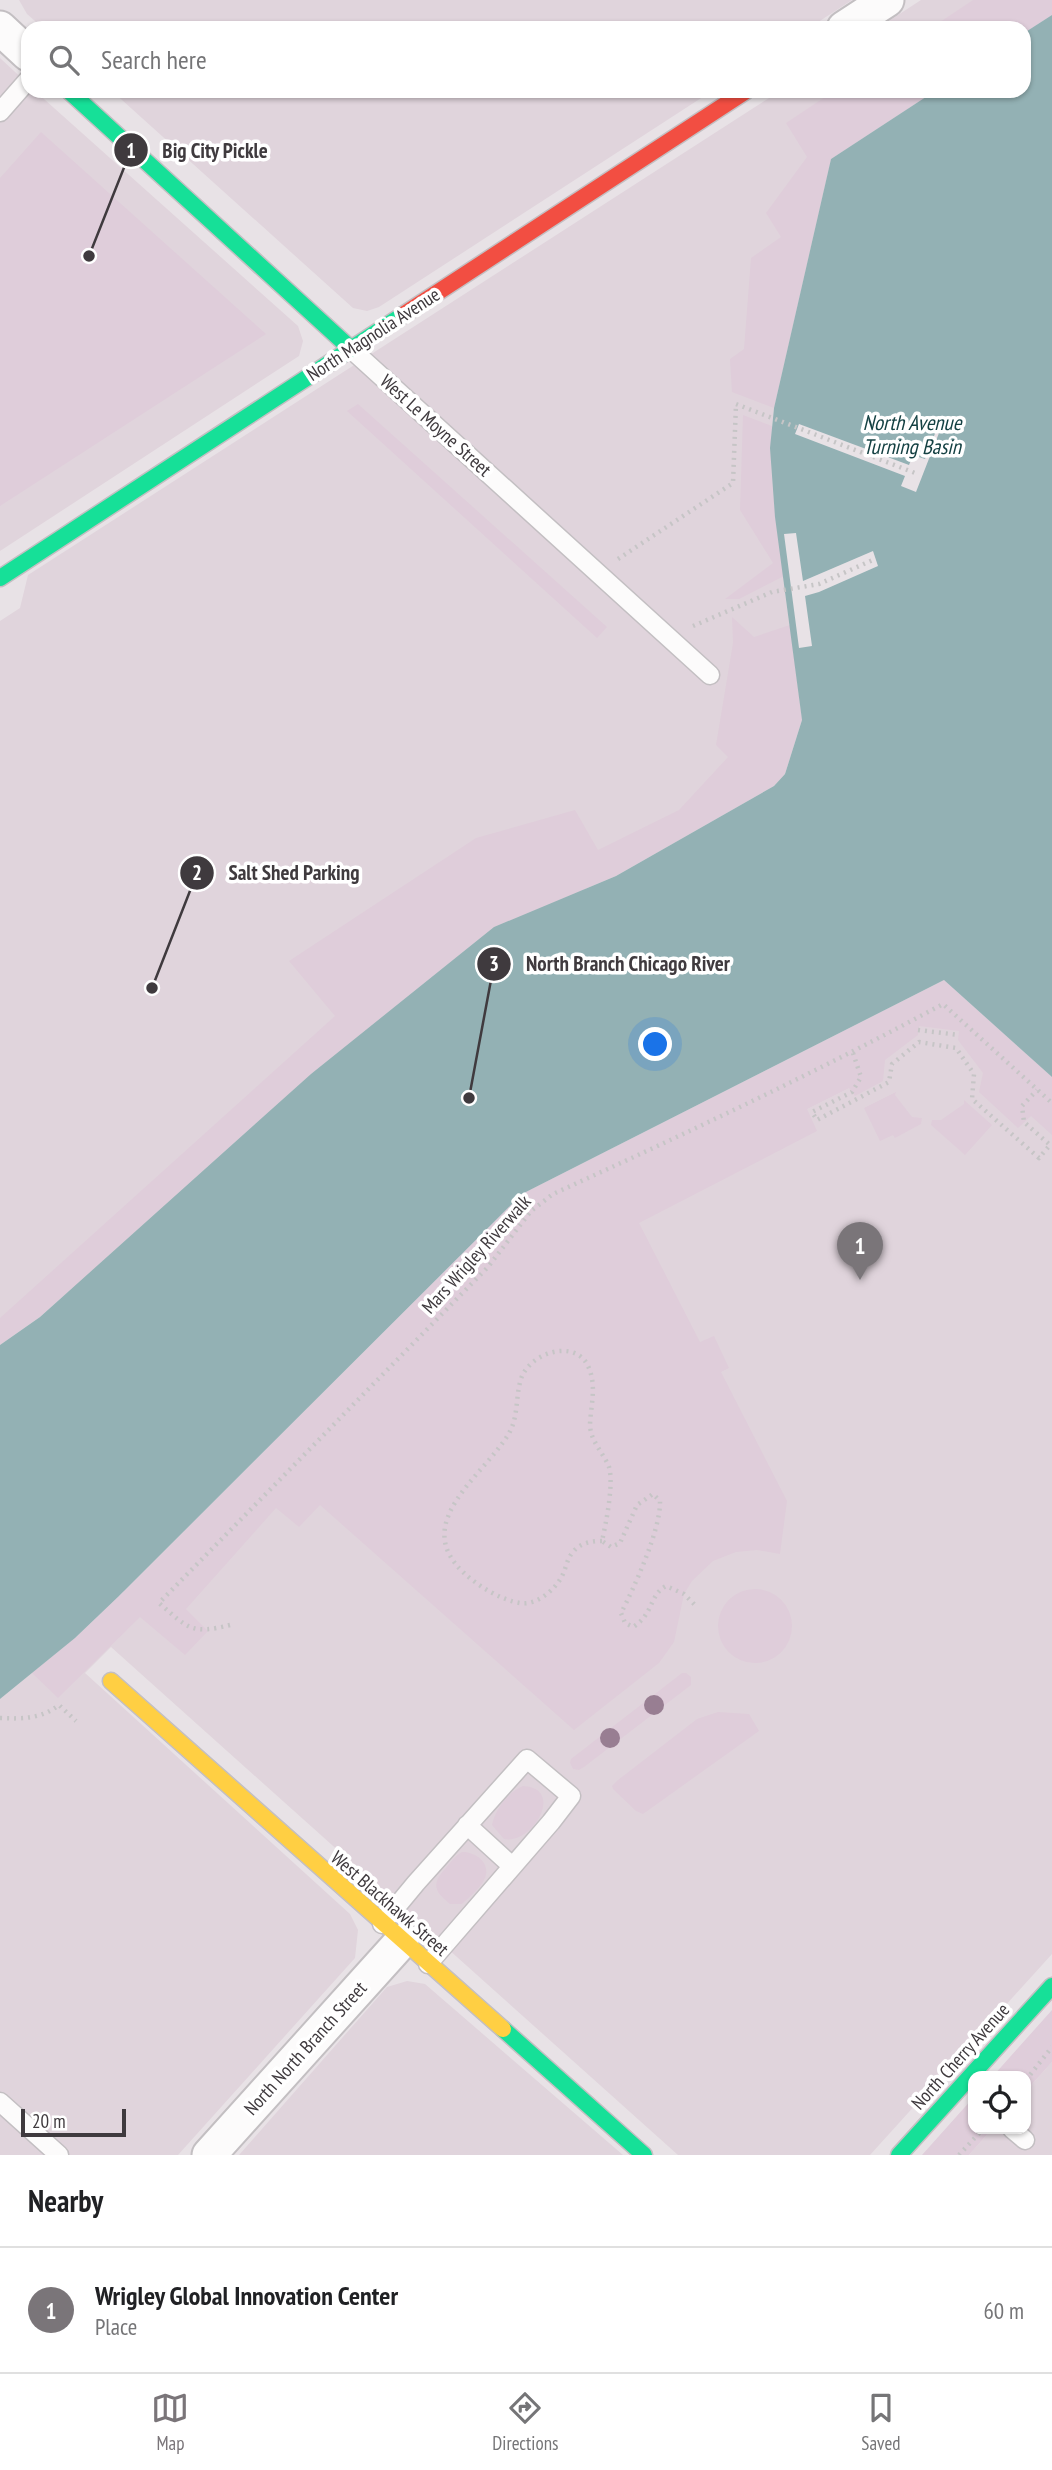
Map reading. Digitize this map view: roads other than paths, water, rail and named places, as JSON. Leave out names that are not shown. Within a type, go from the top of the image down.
[{"type":"street","points":[[855,21],[887,0]]},
{"type":"street","points":[[0,28],[21,48]]},
{"type":"street","name":"West Le Moyne Street","points":[[77,98],[350,348]]},
{"type":"street","name":"North Magnolia Avenue","points":[[0,578],[735,98]]},
{"type":"street","name":"West Blackhawk Street","points":[[111,1681],[644,2155]]},
{"type":"street","name":"North North Branch Street","points":[[209,2155],[392,1933]]},
{"type":"street","name":"North Cherry Avenue","points":[[983,2071],[1052,1986]]},
{"type":"street","name":"North Cherry Avenue","points":[[899,2155],[968,2090]]},
{"type":"lane","points":[[0,111],[21,88]]},
{"type":"lane","name":"West Le Moyne Street","points":[[350,348],[710,675]]},
{"type":"lane","points":[[392,1933],[467,1825],[527,1759],[570,1796],[551,1822],[428,1964]]},
{"type":"lane","points":[[467,1825],[512,1866]]},
{"type":"lane","points":[[0,2102],[59,2155]]},
{"type":"water","name":"North Avenue Turning Basin","points":[[1052,15],[1052,1077],[944,980],[522,1194],[119,1596],[75,1638],[0,1699],[0,1345],[40,1317],[311,1074],[494,927],[616,876],[774,786],[785,774],[802,720],[775,517],[770,448],[774,408],[831,159],[924,98],[1031,98],[1031,28]]},
{"type":"place","name":"Big City Pickle","points":[[89,256]]},
{"type":"place","name":"Salt Shed Parking","points":[[152,988]]},
{"type":"place","name":"North Branch Chicago River","points":[[469,1098]]},
{"type":"place","name":"Wrigley Global Innovation Center","points":[[860,1280]]}]
